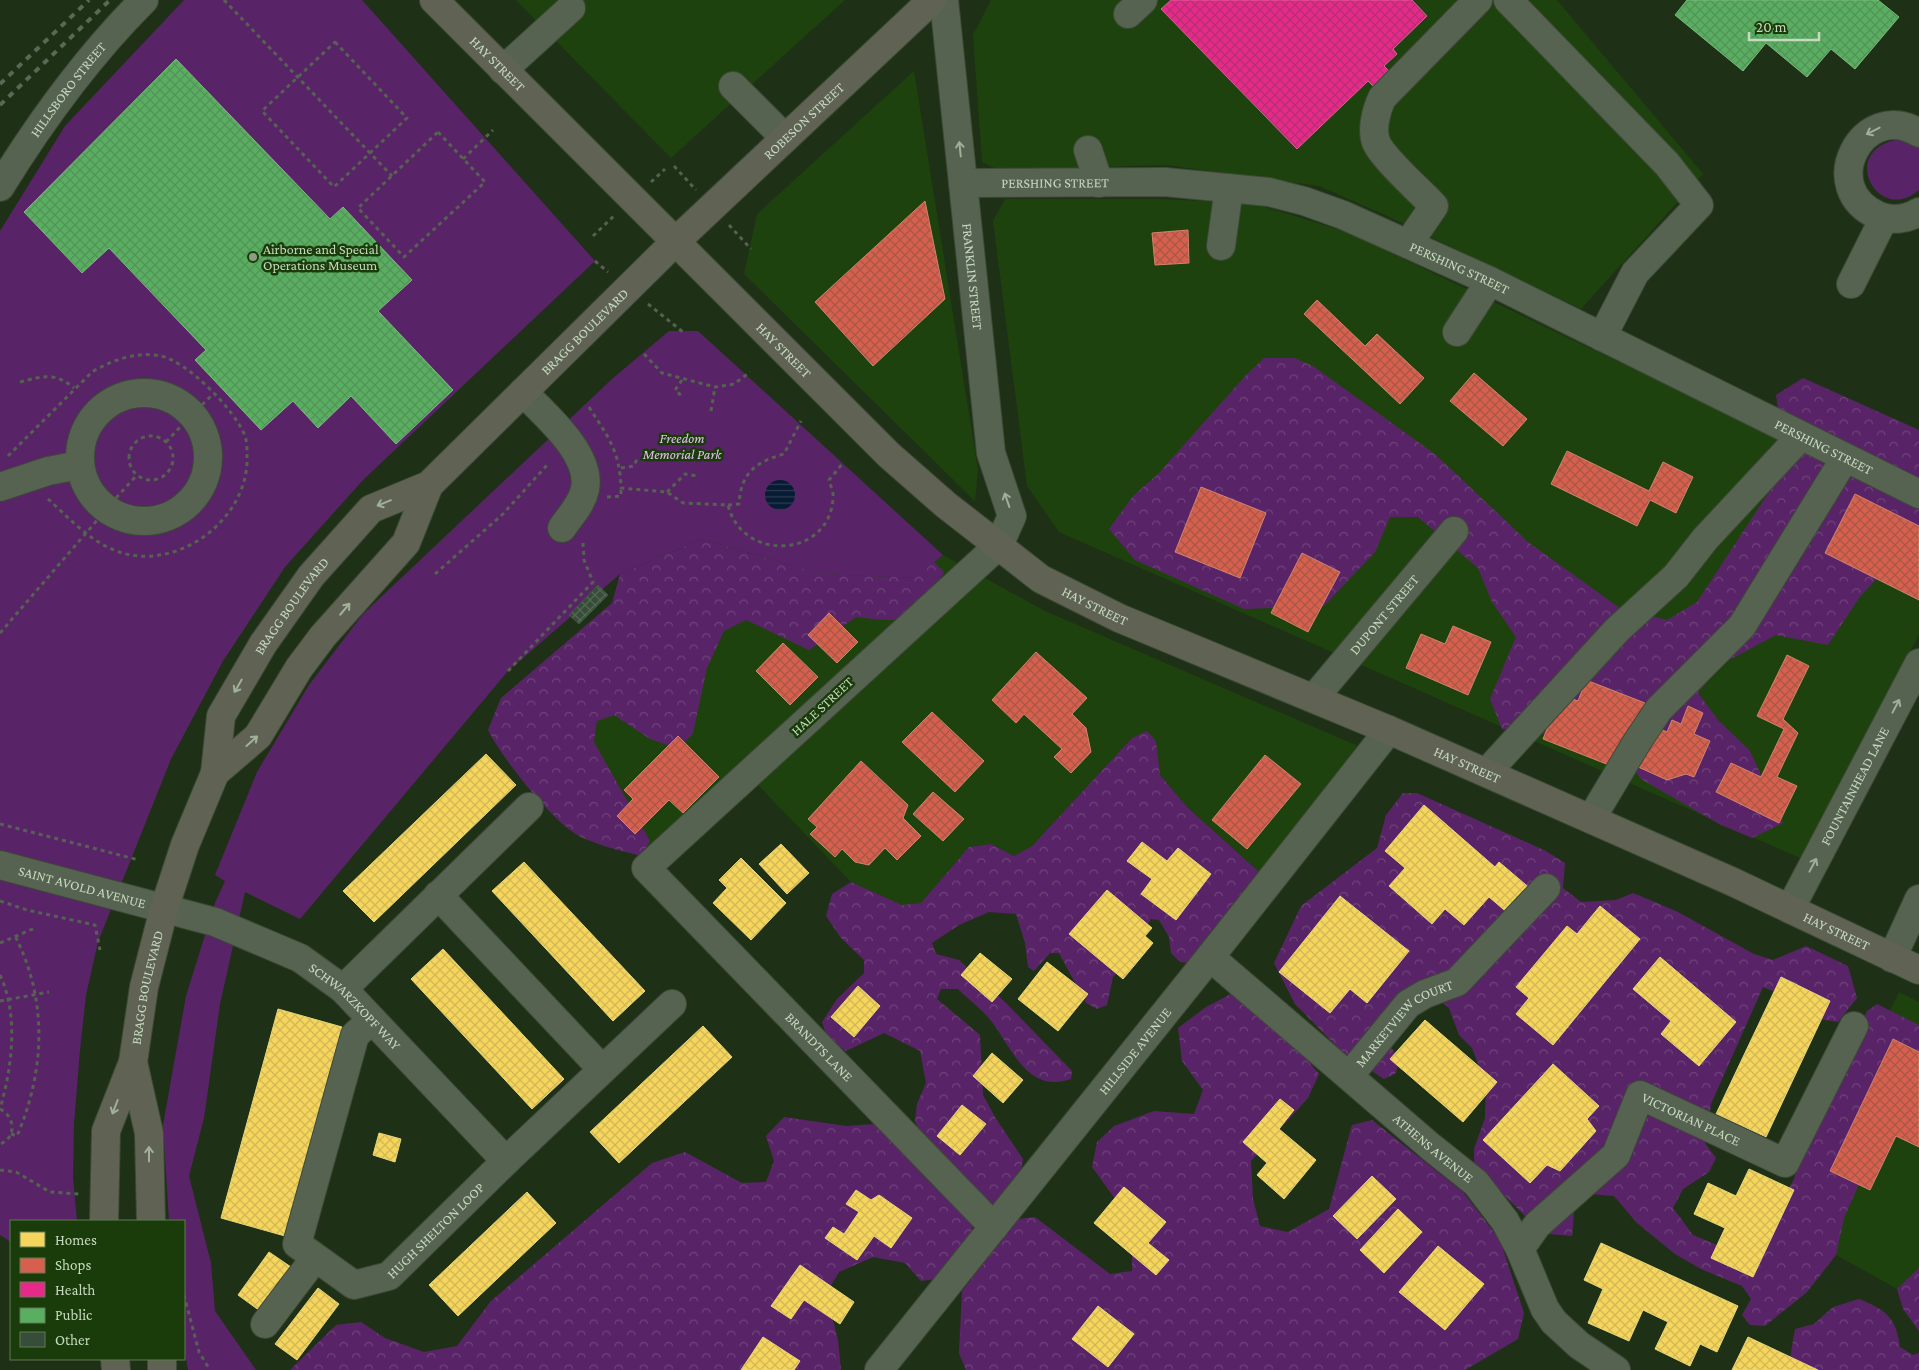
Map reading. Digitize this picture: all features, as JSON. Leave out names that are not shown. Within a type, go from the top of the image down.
[{"type":"main road","name":"HAY STREET","points":[[434,0],[889,455],[946,505],[1040,579],[1119,618],[1314,698],[1486,772],[1790,909],[1919,970]]},
{"type":"main road","name":"ROBESON STREET","points":[[675,242],[932,0]]},
{"type":"main road","name":"BRAGG BOULEVARD","points":[[104,1220],[106,1130],[133,1062],[144,987],[164,908],[185,845],[215,773],[220,716],[263,644],[306,583],[338,543],[371,509],[429,484],[675,242]]},
{"type":"main road","name":"BRAGG BOULEVARD","points":[[215,773],[258,736],[299,668],[323,636],[406,543],[429,484]]},
{"type":"main road","name":"BRAGG BOULEVARD","points":[[133,1062],[149,1132],[151,1220]]},
{"type":"street","name":"HILLSBORO STREET","points":[[0,187],[35,130],[64,90],[97,50],[144,0]]},
{"type":"street","name":"FRANKLIN STREET","points":[[944,0],[991,453],[1012,516],[999,545]]},
{"type":"street","points":[[1408,244],[1434,206],[1377,145],[1376,110],[1382,98],[1478,0]]},
{"type":"street","points":[[1508,0],[1667,164],[1699,205],[1635,273],[1602,337]]},
{"type":"street","points":[[503,70],[571,8]]},
{"type":"street","points":[[732,86],[785,138]]},
{"type":"street","points":[[1919,133],[1912,128],[1896,125],[1880,127],[1866,135],[1855,146],[1849,160],[1847,175],[1851,189],[1858,202],[1870,212],[1884,218],[1899,219],[1919,212]]},
{"type":"street","points":[[1088,150],[1099,183]]},
{"type":"street","name":"PERSHING STREET","points":[[964,183],[1165,182],[1269,192],[1304,201],[1343,215],[1490,281],[1919,494]]},
{"type":"street","points":[[1221,246],[1229,188]]},
{"type":"street","points":[[1851,284],[1884,218]]},
{"type":"street","points":[[1457,332],[1490,281]]},
{"type":"street","points":[[143,392],[157,394],[182,405],[200,425],[208,450],[206,477],[192,500],[182,509],[158,520],[131,520],[107,509],[88,490],[80,465],[82,439],[95,415],[117,398],[143,392]]},
{"type":"street","points":[[523,392],[568,440],[582,460],[586,487],[572,532]]},
{"type":"street","points":[[1486,772],[1617,630],[1676,576],[1705,539],[1801,436]]},
{"type":"street","points":[[1591,819],[1659,709],[1742,626],[1846,458]]},
{"type":"street","points":[[1,474],[48,471],[80,465]]},
{"type":"street","name":"DUPONT STREET","points":[[1314,698],[1454,531]]},
{"type":"street","name":"HALE STREET","points":[[646,868],[999,545]]},
{"type":"street","name":"FOUNTAINHEAD LANE","points":[[1790,909],[1919,663]]},
{"type":"street","name":"HILLSIDE AVENUE","points":[[879,1370],[1389,730]]},
{"type":"street","points":[[343,989],[529,807]]},
{"type":"street","name":"SAINT AVOLD AVENUE","points":[[0,865],[164,908]]},
{"type":"street","name":"BRANDTS LANE","points":[[646,868],[994,1227]]},
{"type":"street","name":"MARKETVIEW COURT","points":[[1349,1076],[1408,1004],[1425,994],[1457,982],[1546,888]]},
{"type":"street","points":[[438,895],[602,1069]]},
{"type":"street","points":[[1892,958],[1919,899]]},
{"type":"street","name":"SCHWARZKOPF WAY","points":[[164,908],[215,922],[276,946],[300,958],[343,989],[506,1161]]},
{"type":"street","name":"ATHENS AVENUE","points":[[1210,957],[1476,1183],[1505,1221],[1520,1249],[1545,1308],[1554,1322],[1579,1345],[1616,1370]]},
{"type":"street","name":"HUGH SHELTON LOOP","points":[[372,1020],[356,1035],[296,1244],[354,1285],[389,1276],[506,1161],[672,1004]]},
{"type":"street","name":"VICTORIAN PLACE","points":[[1520,1249],[1538,1225],[1616,1155],[1640,1095],[1785,1163],[1854,1026]]},
{"type":"street","points":[[265,1324],[315,1258]]},
{"type":"path","points":[[224,0],[392,176]]},
{"type":"path","points":[[335,42],[407,118],[334,187],[262,111],[297,77],[335,42]]},
{"type":"path","points":[[463,159],[492,130]]},
{"type":"path","points":[[438,132],[485,182],[404,257],[358,208],[392,176],[438,132]]},
{"type":"path","points":[[644,354],[662,373],[682,380],[715,387],[734,384],[750,372]]},
{"type":"path","points":[[1,474],[74,388],[92,372],[108,363],[126,358],[160,356],[176,361],[213,394],[236,421],[245,437],[248,456],[240,491],[232,508],[220,524],[194,544],[178,550],[149,556],[135,556],[119,552],[101,544],[86,533],[45,496]]},
{"type":"path","points":[[20,382],[51,376],[65,380],[74,388]]},
{"type":"path","points":[[682,380],[675,390],[683,397]]},
{"type":"path","points":[[711,412],[715,387]]},
{"type":"path","points":[[202,405],[213,394]]},
{"type":"path","points":[[589,407],[613,444],[621,468],[621,496],[601,497]]},
{"type":"path","points":[[621,488],[666,492],[684,503],[739,504],[740,488],[750,469],[767,459],[784,454],[801,421]]},
{"type":"path","points":[[166,442],[182,425]]},
{"type":"path","points":[[148,436],[156,436],[166,442],[172,450],[173,457],[169,471],[157,479],[150,480],[137,475],[129,461],[131,448],[136,442],[148,436]]},
{"type":"path","points":[[621,468],[634,466],[636,461],[651,459]]},
{"type":"path","points":[[728,505],[730,514],[744,532],[761,544],[782,548],[804,542],[821,529],[830,512],[834,497],[829,480],[843,463]]},
{"type":"path","points":[[435,574],[503,514],[548,464]]},
{"type":"path","points":[[666,492],[686,474],[698,476]]},
{"type":"path","points":[[116,498],[137,475]]},
{"type":"path","points":[[0,634],[98,518]]},
{"type":"path","points":[[508,671],[593,582],[572,532]]},
{"type":"path","points":[[0,824],[138,860]]},
{"type":"path","points":[[0,901],[27,910],[95,925],[100,950]]},
{"type":"path","points":[[0,943],[35,928]]},
{"type":"path","points":[[11,1134],[17,1136],[20,1130],[38,1069],[39,1022],[35,994],[25,956],[15,936]]},
{"type":"path","points":[[0,975],[9,1000],[11,1050],[10,1073],[0,1109],[10,1118],[12,1127],[11,1134],[0,1144]]},
{"type":"path","points":[[0,1002],[48,992]]},
{"type":"path","points":[[0,1170],[16,1172],[50,1192],[80,1194]]},
{"type":"path","points":[[185,1299],[199,1352],[210,1370]]},
{"type":"shaded area","points":[[516,0],[845,0],[671,158]]},
{"type":"shaded area","points":[[991,0],[1557,0],[1703,174],[1581,309],[1385,215],[1319,186],[1166,165],[998,170],[982,162],[973,35]]},
{"type":"shaded area","points":[[914,71],[978,470],[975,501],[744,274],[757,214]]},
{"type":"shaded area","points":[[1005,199],[1158,199],[1252,203],[1347,232],[1782,440],[1919,514],[1919,635],[1800,858],[1059,532],[1027,486],[993,221]]},
{"type":"shaded area","points":[[943,555],[1045,611],[1358,746],[1259,872],[1187,807],[1160,775],[1156,741],[1132,738],[1032,846],[1014,856],[991,844],[969,847],[921,903],[902,905],[851,882],[738,764],[641,856],[581,838],[554,816],[594,742],[597,721],[787,565],[915,578]]},
{"type":"shaded area","points":[[1899,992],[1919,1002],[1919,1301],[1836,1255],[1785,1232]]},
{"type":"green space","points":[[184,0],[362,0],[595,261],[363,480],[285,567],[223,661],[171,759],[98,942],[86,995],[74,1124],[73,1178],[77,1220],[10,1220],[10,1241],[0,1235],[0,231],[65,126]]},
{"type":"green space","points":[[1900,139],[1912,142],[1919,148],[1919,190],[1904,199],[1890,199],[1878,192],[1870,182],[1867,169],[1870,156],[1881,146]]},
{"type":"green space","name":"Freedom Memorial Park","points":[[669,331],[698,331],[943,555],[916,578],[821,574],[702,539],[620,574],[508,671],[300,919],[245,892],[220,1004],[204,1118],[189,1176],[211,1263],[215,1311],[256,1370],[188,1370],[185,1354],[185,1220],[169,1220],[163,1125],[186,996],[215,903],[225,881],[215,875],[257,772],[309,685],[363,614],[612,379]]},
{"type":"green space","points":[[1264,358],[1294,358],[1313,366],[1436,455],[1528,542],[1621,609],[1667,620],[1697,602],[1786,466],[1776,395],[1803,378],[1919,430],[1919,532],[1859,598],[1828,645],[1776,635],[1720,665],[1698,693],[1718,720],[1750,751],[1783,823],[1752,838],[1719,824],[1641,779],[1617,744],[1579,734],[1534,734],[1502,729],[1490,699],[1516,637],[1492,602],[1478,568],[1418,517],[1390,517],[1375,552],[1324,606],[1244,609],[1135,560],[1109,529],[1133,496],[1158,474],[1246,375]]},
{"type":"green space","points":[[702,539],[821,574],[915,578],[934,562],[944,572],[938,583],[907,617],[889,620],[856,617],[809,650],[746,620],[724,631],[707,668],[693,733],[679,749],[650,739],[614,715],[597,721],[594,742],[650,841],[641,856],[583,838],[571,831],[530,790],[505,757],[488,730],[501,698],[612,603],[620,574]]},
{"type":"green space","points":[[1147,731],[1156,741],[1160,775],[1187,807],[1259,872],[1256,889],[1190,963],[1180,962],[1171,953],[1169,937],[1159,920],[1151,919],[1142,933],[1134,955],[1113,977],[1107,1005],[1097,1009],[1086,1003],[1059,953],[1050,953],[1034,971],[1028,967],[1025,943],[1016,914],[989,912],[959,925],[932,943],[936,954],[959,960],[1005,1002],[1072,1071],[1071,1079],[1056,1082],[1043,1080],[1033,1075],[1023,1067],[992,1022],[980,1009],[958,989],[941,989],[937,999],[980,1035],[983,1095],[996,1119],[1023,1159],[1020,1178],[990,1210],[923,1141],[915,1121],[917,1104],[926,1083],[920,1051],[884,1033],[846,1051],[827,1037],[822,1022],[837,999],[864,973],[864,960],[841,938],[826,916],[832,894],[851,882],[902,905],[921,903],[969,847],[991,844],[1014,856],[1032,846],[1132,738]]},
{"type":"green space","points":[[1403,793],[1417,793],[1544,850],[1565,863],[1563,888],[1581,902],[1616,900],[1633,893],[1676,911],[1754,954],[1773,960],[1806,946],[1848,966],[1857,998],[1838,1022],[1813,1018],[1795,1000],[1763,987],[1711,1104],[1705,1143],[1716,1158],[1709,1172],[1683,1189],[1673,1208],[1693,1235],[1753,1260],[1794,1179],[1797,1167],[1867,1011],[1877,1004],[1919,1025],[1919,1056],[1883,1130],[1844,1218],[1836,1255],[1807,1292],[1765,1326],[1750,1325],[1742,1315],[1751,1299],[1742,1286],[1701,1269],[1675,1254],[1637,1223],[1614,1196],[1590,1194],[1574,1212],[1572,1236],[1549,1234],[1528,1219],[1474,1165],[1474,1149],[1485,1118],[1486,1084],[1472,1048],[1459,1035],[1449,1008],[1424,988],[1389,1044],[1400,1061],[1395,1074],[1384,1079],[1342,1052],[1295,1004],[1274,963],[1301,906],[1377,848],[1386,815]]},
{"type":"green space","points":[[1231,994],[1298,1049],[1319,1074],[1308,1098],[1251,1161],[1253,1199],[1260,1226],[1288,1232],[1329,1209],[1352,1125],[1372,1120],[1463,1192],[1500,1240],[1524,1313],[1518,1339],[1465,1370],[966,1370],[959,1353],[962,1291],[1018,1219],[1035,1217],[1110,1274],[1132,1271],[1132,1238],[1124,1211],[1092,1167],[1097,1142],[1114,1126],[1154,1111],[1194,1114],[1203,1090],[1182,1061],[1178,1028],[1206,1007]]},
{"type":"green space","points":[[784,1117],[846,1126],[875,1124],[973,1226],[970,1236],[935,1279],[921,1281],[905,1263],[873,1257],[839,1272],[826,1294],[838,1340],[841,1370],[290,1370],[336,1325],[361,1322],[385,1338],[424,1352],[457,1346],[491,1301],[652,1163],[685,1152],[742,1183],[766,1182],[774,1161],[766,1136]]},
{"type":"green space","points":[[1919,1268],[1919,1331],[1903,1309],[1897,1289]]},
{"type":"green space","points":[[1859,1299],[1888,1315],[1896,1328],[1900,1347],[1913,1355],[1919,1353],[1919,1370],[1788,1370],[1795,1329],[1814,1324],[1833,1307]]},
{"type":"water","points":[[780,480],[791,484],[795,495],[791,506],[780,510],[769,506],[765,495],[769,484]]},
{"type":"building: Homes","points":[[486,754],[516,785],[374,922],[343,891]]},
{"type":"building: Homes","points":[[1424,805],[1495,867],[1499,862],[1532,890],[1510,915],[1489,897],[1464,925],[1445,909],[1432,924],[1389,886],[1405,868],[1385,851]]},
{"type":"building: Homes","points":[[1142,842],[1167,861],[1178,848],[1211,874],[1176,920],[1141,894],[1152,879],[1127,861]]},
{"type":"building: Homes","points":[[781,844],[809,873],[787,894],[759,864]]},
{"type":"building: Homes","points":[[741,858],[786,903],[751,940],[713,903],[727,888],[719,880]]},
{"type":"building: Homes","points":[[524,862],[645,991],[613,1021],[492,891]]},
{"type":"building: Homes","points":[[1107,890],[1152,928],[1145,936],[1153,943],[1123,979],[1069,934]]},
{"type":"building: Homes","points":[[1340,896],[1409,951],[1367,1003],[1350,989],[1330,1013],[1279,972]]},
{"type":"building: Homes","points":[[1600,906],[1640,939],[1553,1045],[1516,1014],[1529,998],[1516,987],[1567,926],[1577,934]]},
{"type":"building: Homes","points":[[443,949],[564,1079],[532,1109],[411,979]]},
{"type":"building: Homes","points":[[980,953],[1012,979],[992,1002],[961,975]]},
{"type":"building: Homes","points":[[1660,957],[1736,1022],[1699,1066],[1661,1034],[1671,1021],[1633,989]]},
{"type":"building: Homes","points":[[1047,962],[1088,994],[1058,1031],[1018,999]]},
{"type":"building: Homes","points":[[1781,977],[1830,1001],[1766,1137],[1716,1114]]},
{"type":"building: Homes","points":[[858,986],[880,1006],[854,1037],[831,1017]]},
{"type":"building: Homes","points":[[278,1009],[342,1027],[285,1236],[221,1218]]},
{"type":"building: Homes","points":[[1425,1020],[1497,1082],[1463,1122],[1390,1059]]},
{"type":"building: Homes","points":[[703,1026],[732,1057],[619,1163],[590,1132]]},
{"type":"building: Homes","points":[[992,1053],[1023,1080],[1003,1103],[973,1076]]},
{"type":"building: Homes","points":[[1553,1064],[1599,1106],[1587,1119],[1596,1131],[1560,1171],[1547,1165],[1530,1183],[1483,1140]]},
{"type":"building: Homes","points":[[1280,1099],[1294,1110],[1279,1129],[1316,1160],[1284,1199],[1257,1175],[1267,1163],[1243,1142]]},
{"type":"building: Homes","points":[[962,1105],[986,1124],[960,1155],[937,1136]]},
{"type":"building: Homes","points":[[379,1133],[401,1139],[395,1162],[373,1155]]},
{"type":"building: Homes","points":[[1749,1169],[1794,1190],[1753,1277],[1711,1258],[1725,1228],[1694,1214],[1708,1183],[1736,1196]]},
{"type":"building: Homes","points":[[1372,1176],[1396,1199],[1357,1239],[1333,1216]]},
{"type":"building: Homes","points":[[1124,1187],[1166,1222],[1148,1243],[1169,1260],[1156,1275],[1094,1223]]},
{"type":"building: Homes","points":[[856,1190],[871,1200],[879,1195],[912,1218],[891,1248],[874,1236],[857,1260],[825,1238],[833,1227],[844,1234],[859,1212],[846,1204]]},
{"type":"building: Homes","points":[[527,1192],[556,1223],[458,1316],[429,1285]]},
{"type":"building: Homes","points":[[1398,1209],[1422,1232],[1384,1273],[1360,1250]]},
{"type":"building: Homes","points":[[1601,1243],[1738,1306],[1717,1352],[1700,1344],[1690,1366],[1655,1349],[1668,1322],[1643,1310],[1629,1341],[1588,1323],[1603,1289],[1584,1280]]},
{"type":"building: Homes","points":[[1438,1246],[1484,1284],[1445,1330],[1399,1292]]},
{"type":"building: Homes","points":[[269,1252],[291,1267],[260,1311],[238,1295]]},
{"type":"building: Homes","points":[[800,1265],[854,1302],[840,1324],[804,1300],[791,1319],[771,1306]]},
{"type":"building: Homes","points":[[318,1288],[339,1304],[297,1360],[275,1344]]},
{"type":"building: Homes","points":[[1098,1306],[1134,1334],[1108,1367],[1072,1339]]},
{"type":"building: Homes","points":[[763,1337],[800,1361],[794,1370],[741,1370]]},
{"type":"building: Homes","points":[[1748,1337],[1818,1370],[1732,1370]]},
{"type":"building: Shops","points":[[925,201],[945,299],[873,366],[815,302]]},
{"type":"building: Shops","points":[[1188,230],[1189,263],[1155,265],[1152,233]]},
{"type":"building: Shops","points":[[1317,300],[1365,346],[1377,334],[1424,378],[1400,404],[1304,314]]},
{"type":"building: Shops","points":[[1474,373],[1527,419],[1503,446],[1450,401]]},
{"type":"building: Shops","points":[[1567,451],[1649,491],[1663,462],[1693,477],[1676,513],[1650,500],[1637,526],[1551,484]]},
{"type":"building: Shops","points":[[1201,487],[1266,513],[1240,578],[1175,552]]},
{"type":"building: Shops","points":[[1855,494],[1919,526],[1919,600],[1825,553]]},
{"type":"building: Shops","points":[[1302,553],[1340,572],[1308,632],[1271,613]]},
{"type":"building: Shops","points":[[829,613],[858,642],[837,663],[808,635]]},
{"type":"building: Shops","points":[[1453,626],[1491,642],[1468,695],[1406,668],[1421,634],[1445,644]]},
{"type":"building: Shops","points":[[783,643],[818,677],[790,705],[756,671]]},
{"type":"building: Shops","points":[[1036,652],[1087,698],[1072,714],[1086,728],[1091,752],[1071,773],[1054,757],[1062,749],[1024,714],[1016,723],[992,700]]},
{"type":"building: Shops","points":[[1787,655],[1809,666],[1783,719],[1798,733],[1777,777],[1797,786],[1779,823],[1716,792],[1731,763],[1761,777],[1784,729],[1757,716]]},
{"type":"building: Shops","points":[[1586,680],[1645,703],[1619,769],[1543,739],[1561,694],[1578,701]]},
{"type":"building: Shops","points":[[1688,706],[1703,713],[1694,734],[1710,741],[1694,777],[1686,774],[1667,780],[1636,766],[1654,726],[1667,732],[1672,720],[1681,724]]},
{"type":"building: Shops","points":[[932,712],[984,761],[955,792],[902,742]]},
{"type":"building: Shops","points":[[678,736],[719,777],[683,813],[669,800],[635,834],[617,816],[633,799],[624,790]]},
{"type":"building: Shops","points":[[1265,755],[1301,784],[1247,849],[1212,820]]},
{"type":"building: Shops","points":[[861,761],[908,805],[903,818],[921,836],[897,860],[885,848],[869,865],[855,862],[842,849],[835,857],[810,834],[817,827],[808,819]]},
{"type":"building: Shops","points":[[933,792],[964,819],[943,841],[913,814]]},
{"type":"building: Shops","points":[[1893,1039],[1919,1052],[1919,1147],[1896,1136],[1870,1190],[1830,1171]]},
{"type":"building: Health","points":[[1171,0],[1412,0],[1427,16],[1393,49],[1397,54],[1384,66],[1392,74],[1376,89],[1368,81],[1297,149],[1161,9]]},
{"type":"building: Public","points":[[1687,0],[1878,0],[1899,17],[1855,69],[1831,49],[1807,77],[1766,43],[1743,71],[1675,15]]},
{"type":"building: Public","name":"Airborne and Special Operations Museum","points":[[176,59],[330,219],[343,207],[412,280],[378,311],[453,390],[396,444],[351,396],[318,428],[293,401],[261,430],[195,360],[206,350],[109,248],[82,273],[24,212]]},
{"type":"building: Other","points":[[598,585],[608,595],[579,624],[569,615]]},
{"type":"railway","points":[[0,84],[89,0]]},
{"type":"railway","points":[[0,105],[110,0]]},
{"type":"place","name":"Airborne and Special Operations Museum","points":[[253,257]]}]
